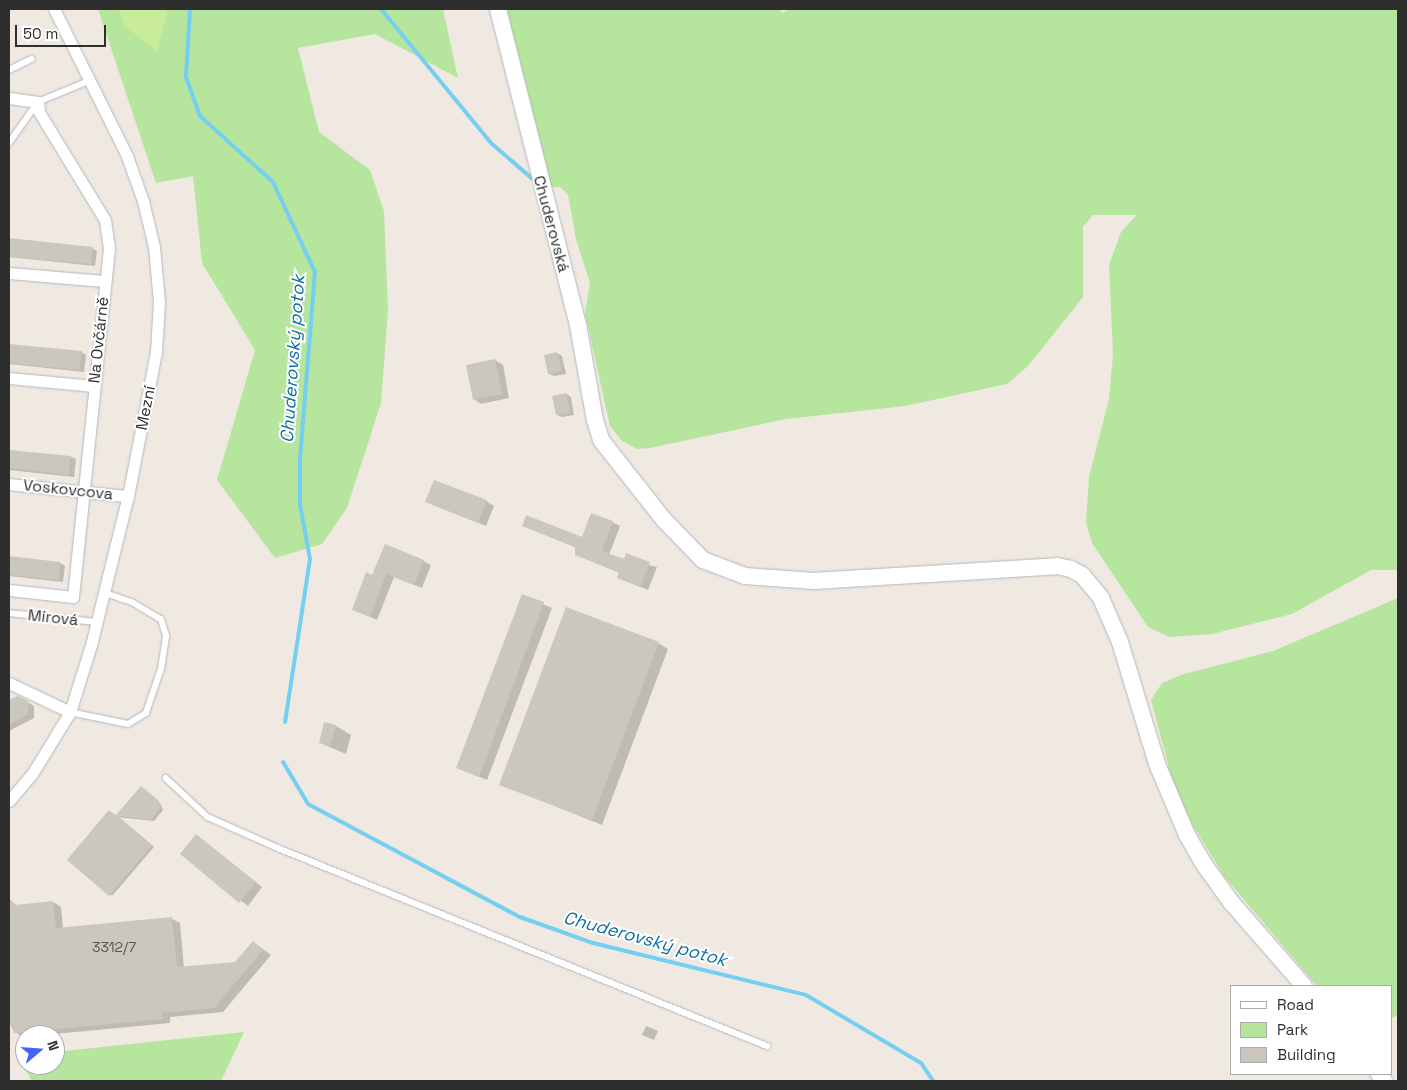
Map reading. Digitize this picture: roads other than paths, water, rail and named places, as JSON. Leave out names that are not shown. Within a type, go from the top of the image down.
[{"type":"street","name":"Mezní","points":[[9,801],[32,774],[70,712],[97,622],[128,496],[156,352],[159,302],[154,247],[143,201],[127,156],[54,9]]},
{"type":"street","name":"Chuderovská","points":[[498,9],[538,175],[578,325],[601,440],[686,544],[703,560],[744,576],[814,581],[1057,566],[1071,569],[1082,575],[1100,598],[1120,642],[1157,764],[1187,835],[1202,863],[1231,902],[1303,985]]},
{"type":"street","points":[[9,98],[38,102]]},
{"type":"street","name":"Na Ovčárně","points":[[9,590],[73,597],[85,492],[104,281],[109,248],[105,220],[39,112],[38,102]]},
{"type":"street","points":[[9,273],[104,281]]},
{"type":"street","points":[[9,378],[94,386]]},
{"type":"street","name":"Voskovcova","points":[[9,484],[128,496]]},
{"type":"street","points":[[9,683],[70,712]]},
{"type":"lane","points":[[9,70],[32,59]]},
{"type":"lane","points":[[9,143],[38,102],[89,81]]},
{"type":"lane","points":[[70,712],[128,724],[146,713],[161,669],[166,636],[161,620],[133,603],[104,593]]},
{"type":"lane","name":"Mírová","points":[[9,613],[97,622]]},
{"type":"lane","points":[[166,778],[208,817],[278,848],[767,1046]]},
{"type":"waterway","name":"Chuderovský potok","points":[[190,9],[186,77],[200,116],[273,182],[315,272],[300,460],[300,505],[310,559],[285,722]]},
{"type":"waterway","points":[[381,9],[492,144],[535,181]]},
{"type":"waterway","name":"Chuderovský potok","points":[[283,762],[308,804],[520,917],[593,943],[806,995],[921,1063],[933,1081]]}]
